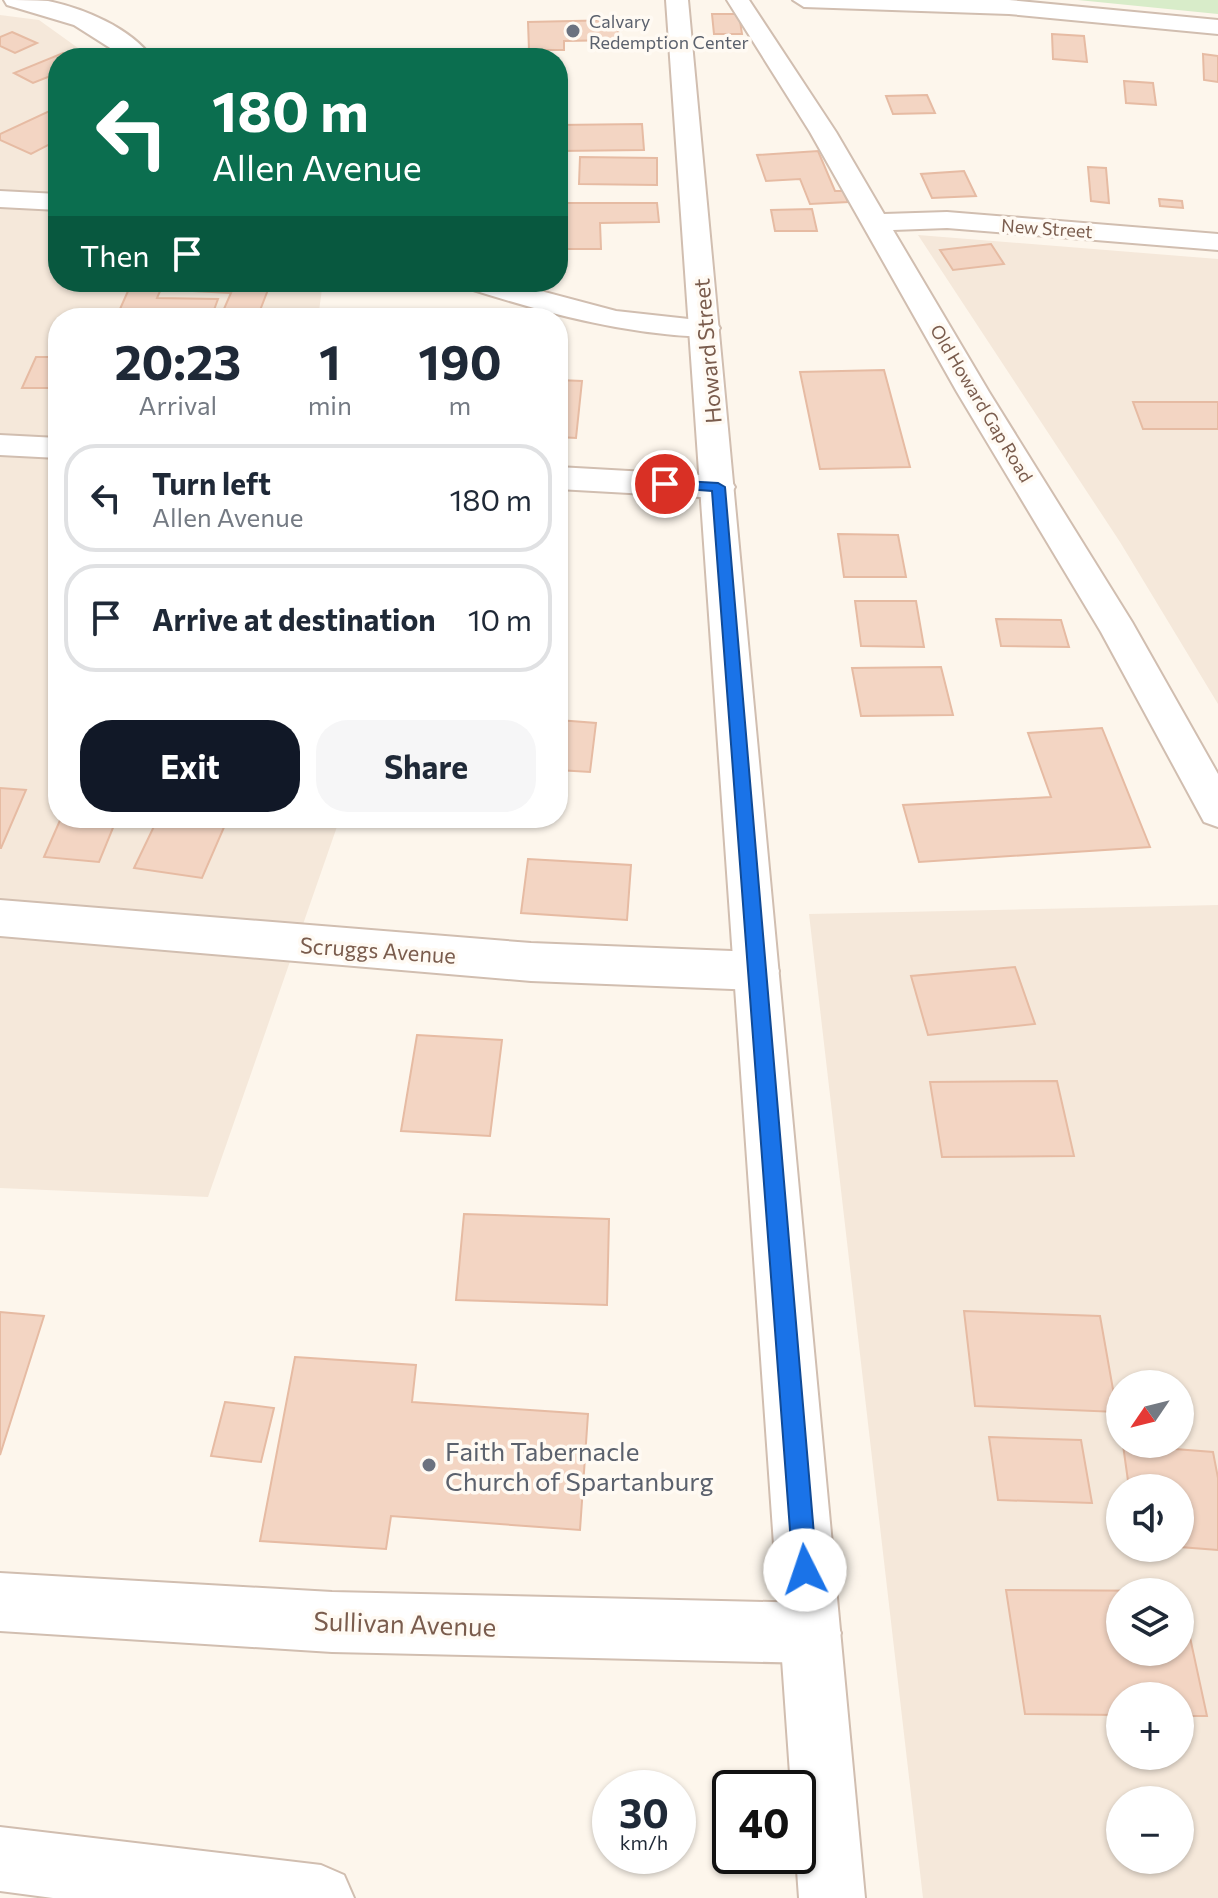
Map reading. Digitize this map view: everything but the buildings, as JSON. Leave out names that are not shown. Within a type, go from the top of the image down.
[{"type":"street","points":[[15,0],[75,15],[102,29],[127,48]]},
{"type":"street","name":"Howard Street","points":[[677,0],[832,1898]]},
{"type":"street","name":"Old Howard Gap Road","points":[[738,0],[876,222],[973,392],[1119,631],[1218,811]]},
{"type":"street","points":[[804,0],[1009,7],[1218,27]]},
{"type":"street","points":[[0,199],[48,201]]},
{"type":"street","name":"New Street","points":[[876,222],[947,220],[1218,242]]},
{"type":"street","points":[[509,292],[561,308]]},
{"type":"street","points":[[568,310],[593,318],[667,328],[705,328]]},
{"type":"street","points":[[0,445],[48,447]]},
{"type":"street","points":[[568,479],[718,487]]},
{"type":"street","name":"Scruggs Avenue","points":[[0,918],[531,962],[757,971]]},
{"type":"street","name":"Sullivan Avenue","points":[[0,1602],[332,1622],[811,1633]]},
{"type":"street","points":[[0,1859],[321,1898]]},
{"type":"shaded area","points":[[0,15],[39,20],[78,48],[48,48],[48,292],[322,292],[319,308],[48,308],[48,828],[337,828],[208,1197],[0,1188]]},
{"type":"shaded area","points":[[918,235],[1218,259],[1218,704],[1120,542]]},
{"type":"shaded area","points":[[1218,905],[1218,1898],[923,1898],[809,914]]},
{"type":"green space","points":[[1078,0],[1218,0],[1218,14]]},
{"type":"place","name":"Calvary Redemption Center","points":[[573,31]]},
{"type":"place","name":"Faith Tabernacle Church of Spartanburg","points":[[429,1465]]},
{"type":"route","points":[[665,484],[718,487],[805,1570]]}]
